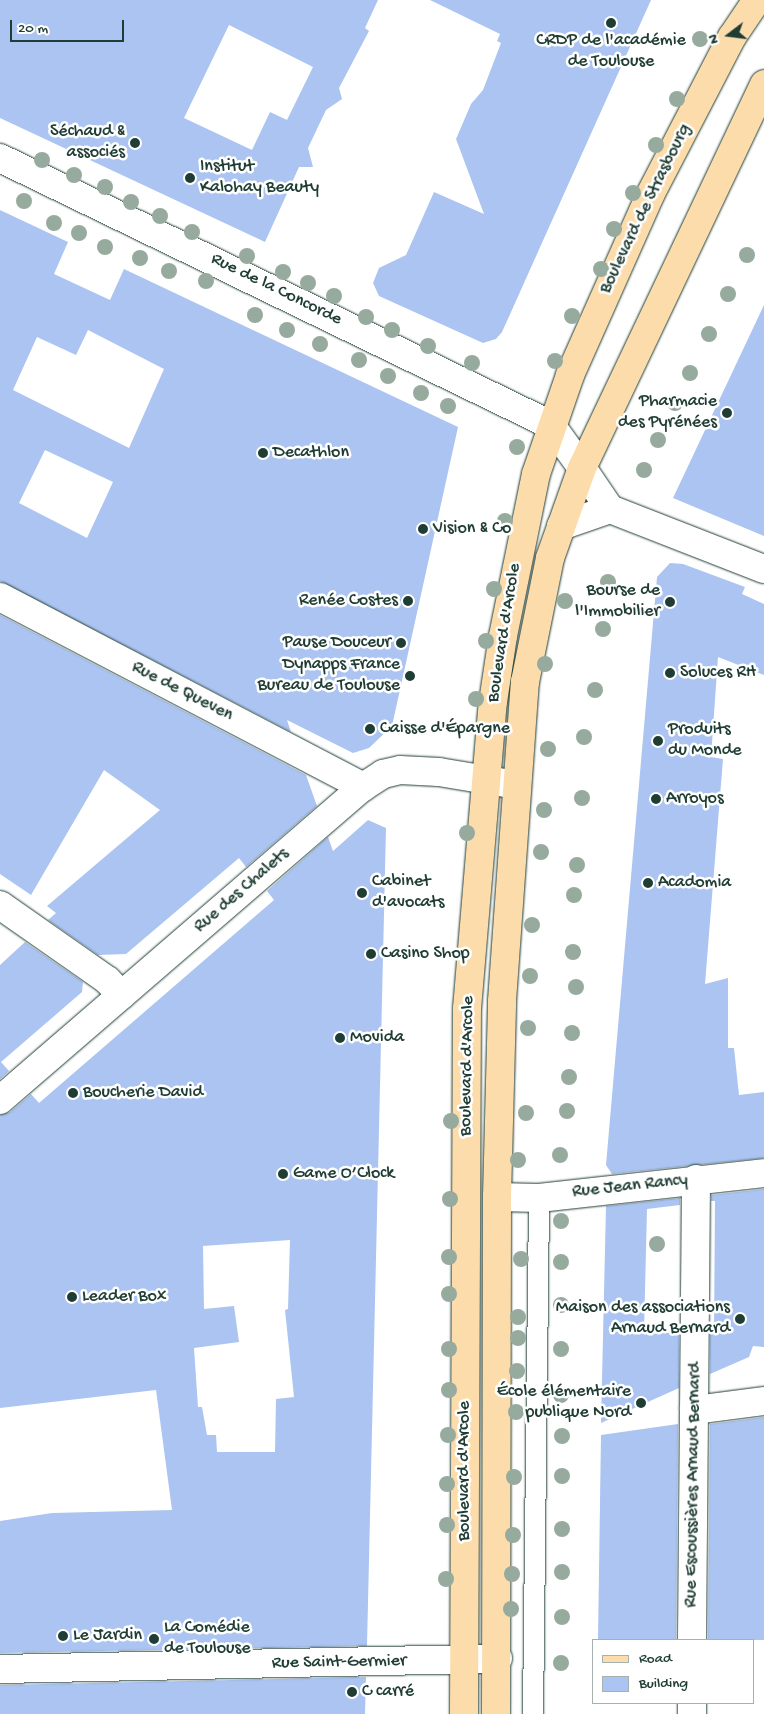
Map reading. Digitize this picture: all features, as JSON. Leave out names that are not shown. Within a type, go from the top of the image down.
[{"type":"main road","name":"Boulevard de Strasbourg","points":[[550,425],[650,195],[732,37],[757,0]]},
{"type":"main road","points":[[582,468],[764,84]]},
{"type":"main road","name":"Boulevard d'Arcole","points":[[464,1714],[467,1009],[493,702],[515,567],[550,425]]},
{"type":"main road","name":"Boulevard d'Arcole","points":[[496,1714],[498,1659],[497,1197],[502,1001],[525,682],[550,558],[582,468]]},
{"type":"street","name":"Rue de la Concorde","points":[[0,158],[550,425]]},
{"type":"street","points":[[550,425],[610,509],[764,569]]},
{"type":"street","points":[[550,425],[571,500]]},
{"type":"street","points":[[561,526],[610,509]]},
{"type":"street","name":"Rue de Queven","points":[[0,597],[363,787]]},
{"type":"street","name":"Rue des Chalets","points":[[0,1100],[363,787],[400,770],[486,778],[517,785]]},
{"type":"street","points":[[0,905],[107,980],[122,995]]},
{"type":"street","name":"Rue Jean Rancy","points":[[497,1197],[539,1198],[696,1179],[764,1173]]},
{"type":"street","name":"Rue Escoussières Arnaud Bernard","points":[[692,1639],[696,1179]]},
{"type":"street","points":[[694,1410],[764,1401]]},
{"type":"street","name":"Rue Saint-Germier","points":[[0,1669],[498,1659]]},
{"type":"lane","points":[[534,1714],[539,1198]]},
{"type":"building","points":[[0,0],[378,0],[365,28],[369,31],[339,88],[342,99],[326,110],[308,148],[313,167],[299,167],[265,242],[0,118]],"holes":[[[229,25],[313,67],[287,120],[270,112],[252,150],[184,118]]]},
{"type":"building","points":[[430,0],[651,0],[502,332],[496,339],[483,343],[379,296],[373,283],[379,268],[406,255],[434,192],[484,214],[456,139],[471,104],[483,90],[501,43],[497,41],[500,34]]},
{"type":"building","points":[[0,210],[68,242],[54,274],[110,300],[124,269],[458,427],[392,726],[369,748],[353,753],[287,720],[291,732],[0,581]],"holes":[[[88,330],[164,369],[129,448],[13,390],[37,337],[76,355]],[[45,450],[113,482],[87,538],[19,503]]]},
{"type":"building","points":[[764,305],[764,536],[673,498]]},
{"type":"building","points":[[670,563],[683,564],[745,587],[742,594],[764,604],[764,675],[718,657],[711,757],[723,759],[705,984],[728,978],[728,1048],[734,1048],[739,1095],[764,1092],[764,1158],[612,1174],[606,1165],[657,577]]},
{"type":"building","points":[[0,615],[306,775],[317,806],[246,867],[239,858],[126,954],[98,955],[48,920],[56,913],[47,906],[160,810],[104,770],[31,895],[0,874]]},
{"type":"building","points":[[368,820],[386,828],[367,1646],[0,1653],[0,1521],[52,1513],[172,1510],[156,1390],[0,1408],[0,1115],[10,1112],[31,1094],[39,1103],[274,900],[267,891],[328,837],[333,851]],"holes":[[[290,1240],[288,1309],[285,1310],[294,1397],[276,1399],[275,1452],[217,1452],[216,1435],[207,1435],[202,1407],[198,1407],[194,1348],[239,1342],[234,1306],[204,1309],[203,1246]]]},
{"type":"building","points":[[25,942],[83,982],[82,992],[1,1062],[9,1071],[0,1079],[0,965]]},
{"type":"building","points":[[764,1189],[764,1347],[753,1346],[749,1357],[710,1374],[710,1334],[714,1334],[715,1201],[711,1201],[711,1195]]},
{"type":"building","points":[[680,1198],[680,1205],[647,1209],[644,1332],[679,1333],[679,1388],[601,1423],[606,1206]]},
{"type":"building","points":[[764,1417],[764,1640],[708,1639],[710,1424]]},
{"type":"building","points":[[678,1424],[676,1639],[598,1639],[601,1435]]},
{"type":"building","points":[[366,1677],[365,1714],[0,1714],[0,1685]]},
{"type":"place","name":"CRDP de l'académie de Toulouse","points":[[611,23]]},
{"type":"place","name":"Séchaud & associés","points":[[135,143]]},
{"type":"place","name":"Institut Kalohay Beauty","points":[[190,178]]},
{"type":"place","name":"Pharmacie des Pyrénées","points":[[727,413]]},
{"type":"place","name":"Decathlon","points":[[263,453]]},
{"type":"place","name":"Vision & Co","points":[[423,529]]},
{"type":"place","name":"Renée Costes","points":[[408,601]]},
{"type":"place","name":"Bourse de l'Immobilier","points":[[670,602]]},
{"type":"place","name":"Pause Douceur","points":[[401,643]]},
{"type":"place","name":"Soluces RH","points":[[670,673]]},
{"type":"place","name":"Dynapps France Bureau de Toulouse","points":[[410,676]]},
{"type":"place","name":"Caisse d'Épargne","points":[[370,729]]},
{"type":"place","name":"Produits du Monde","points":[[658,741]]},
{"type":"place","name":"Arroyos","points":[[656,799]]},
{"type":"place","name":"Acadomia","points":[[648,883]]},
{"type":"place","name":"Cabinet d'avocats","points":[[362,893]]},
{"type":"place","name":"Casino Shop","points":[[371,954]]},
{"type":"place","name":"Movida","points":[[340,1038]]},
{"type":"place","name":"Boucherie David","points":[[73,1093]]},
{"type":"place","name":"Game O’Clock","points":[[283,1174]]},
{"type":"place","name":"Leader Box","points":[[72,1297]]},
{"type":"place","name":"Maison des associations Arnaud Bernard","points":[[740,1319]]},
{"type":"place","name":"École élémentaire publique Nord","points":[[641,1403]]},
{"type":"place","name":"Le Jardin","points":[[63,1636]]},
{"type":"place","name":"La Comédie de Toulouse","points":[[154,1639]]},
{"type":"place","name":"C carré","points":[[352,1692]]}]
